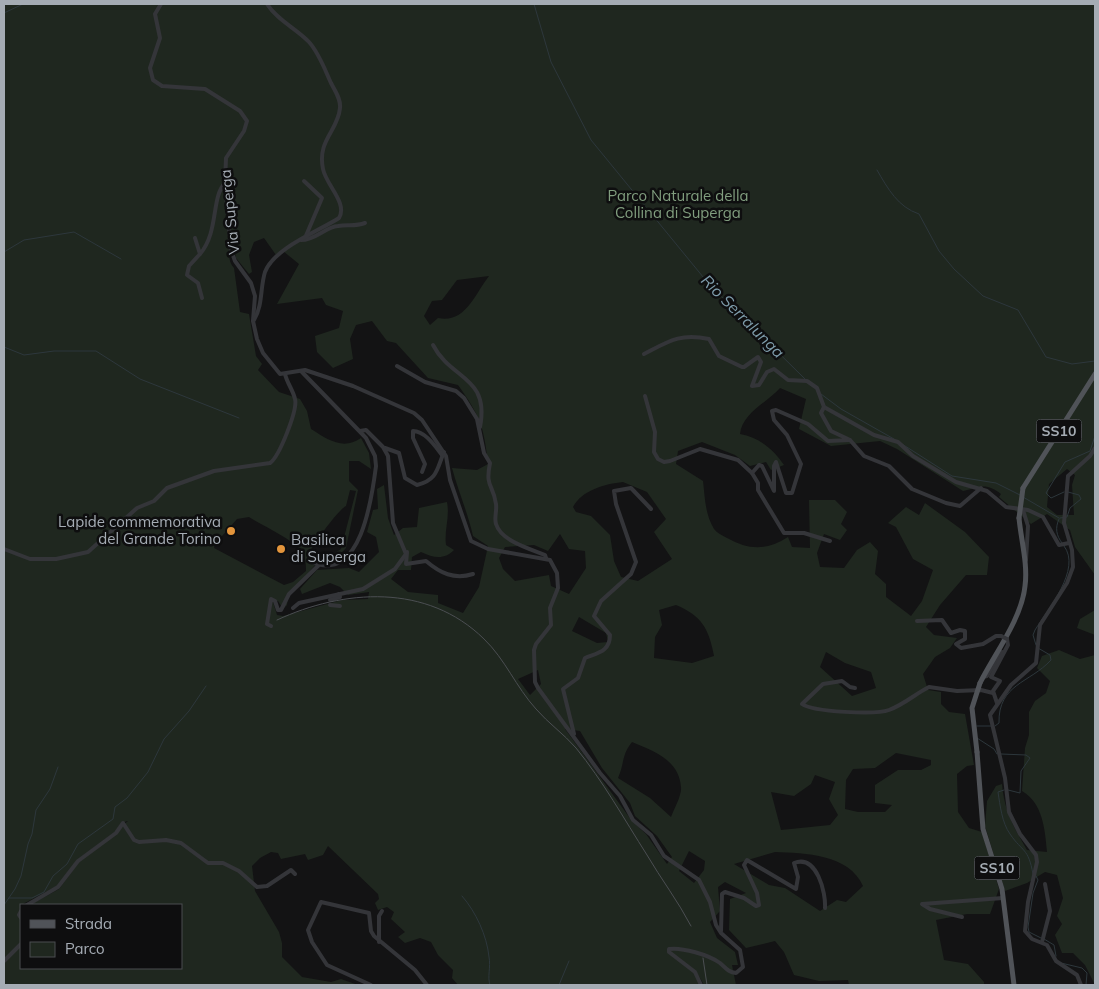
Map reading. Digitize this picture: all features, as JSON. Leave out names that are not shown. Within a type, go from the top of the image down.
[{"type":"main road","name":"SS10","points":[[1014,985],[1003,898],[995,863],[983,829],[972,708],[980,683],[1022,604],[1025,588],[1024,561],[1018,518],[1023,488],[1095,374]]},
{"type":"street","name":"Via Superga","points":[[161,4],[155,14],[160,38],[150,68],[153,80],[162,86],[205,89],[240,111],[246,118],[244,131],[226,158],[226,183],[233,257],[251,283],[255,296],[254,330],[263,353],[278,372],[285,374]]},
{"type":"street","points":[[253,321],[262,299],[265,272],[270,263],[303,239],[335,221],[341,214],[341,204],[325,176],[322,152],[325,138],[339,114],[340,100],[310,43],[280,20],[267,4]]},
{"type":"street","points":[[303,239],[322,198],[304,180]]},
{"type":"street","points":[[202,298],[198,282],[187,275],[189,266],[200,254],[213,229],[218,197],[226,183]]},
{"type":"street","points":[[303,239],[310,240],[337,226],[349,227],[365,223]]},
{"type":"street","points":[[195,238],[200,254]]},
{"type":"street","points":[[644,354],[677,337],[709,339],[719,356],[742,367],[748,366],[756,357],[760,359],[760,366],[752,386],[759,385],[767,372],[774,369],[788,380],[807,381],[815,386],[824,407],[874,435],[898,442],[913,456],[956,482],[981,488],[1006,507],[1032,511],[1043,517],[1059,544],[1066,544]]},
{"type":"street","points":[[433,344],[446,364],[472,383],[478,390],[482,418],[479,434]]},
{"type":"street","points":[[397,366],[426,382],[456,391],[464,398],[477,419],[479,434],[484,444],[484,453],[490,463],[487,480],[496,504],[495,523],[500,532],[545,555],[555,567],[558,588],[550,608],[551,626],[536,644],[534,650],[535,682],[620,796],[633,820],[651,835],[664,856],[699,880],[708,895],[716,925],[740,950],[743,967],[736,973],[729,972],[719,962],[708,958],[678,949],[669,949],[670,952],[695,972],[702,985]]},
{"type":"street","points":[[4,549],[30,559],[56,559],[88,552],[106,533],[136,508],[154,501],[168,488],[214,471],[270,463],[279,451],[296,400],[285,374],[305,370],[353,386],[414,413],[422,420],[443,454],[455,498],[471,541],[488,549],[547,558]]},
{"type":"street","points":[[271,626],[267,624],[267,618],[271,599],[275,600],[278,610],[281,610],[289,594],[318,566],[335,564],[345,560],[364,526],[376,466],[370,444],[360,431],[301,371]]},
{"type":"street","points":[[645,396],[656,436],[654,452],[658,459],[670,461],[700,449],[738,460],[752,473],[758,483],[758,490],[784,533],[804,533],[830,541]]},
{"type":"street","points":[[824,407],[821,413],[831,431],[850,440],[864,456],[889,466],[912,489],[946,503],[960,506],[981,488]]},
{"type":"street","points":[[752,473],[759,466],[762,466],[774,491],[774,466],[776,462],[786,493],[790,494],[795,490],[801,464],[787,434],[774,420],[773,410],[808,424],[828,441],[850,440]]},
{"type":"street","points":[[360,431],[366,430],[377,443],[398,453],[406,478],[417,485],[431,478],[442,464],[443,454]]},
{"type":"street","points":[[422,472],[425,464],[413,438],[413,431],[427,438],[443,454]]},
{"type":"street","points":[[383,447],[388,456],[393,523],[408,554],[406,564],[426,561],[441,573],[460,576],[473,574]]},
{"type":"street","points":[[1081,985],[1076,975],[1056,961],[1043,940],[1032,939],[1024,926],[1037,862],[1036,855],[1012,821],[990,715],[1011,685],[1032,668],[1039,655],[1038,634],[1040,625],[1071,574],[1072,550],[1066,544],[1064,520],[1066,492],[1070,472],[1090,456],[1095,448]]},
{"type":"street","points":[[576,738],[563,689],[578,678],[583,660],[602,653],[608,644],[610,635],[594,616],[600,601],[631,574],[636,562],[616,504],[614,491],[632,488],[651,509]]},
{"type":"street","points":[[1023,510],[1028,526],[1028,554],[1024,561]]},
{"type":"street","points":[[312,551],[312,560],[318,566]]},
{"type":"street","points":[[293,608],[299,603],[363,589],[395,569],[403,560],[406,551]]},
{"type":"street","points":[[339,594],[340,597],[330,603],[340,606]]},
{"type":"street","points":[[917,621],[944,621],[951,633],[960,630],[966,632],[965,639],[956,643],[961,648],[983,644],[996,636],[1007,639],[1008,645],[992,676],[993,680],[998,678],[1000,681],[993,694]]},
{"type":"street","points":[[983,677],[987,676],[998,656],[1008,645]]},
{"type":"street","points":[[856,688],[850,687],[842,681],[826,683],[802,704],[865,713],[889,710],[909,701],[929,686],[957,692],[981,690],[993,694],[997,703]]},
{"type":"street","points":[[29,904],[58,888],[78,861],[116,833],[124,823],[134,840],[139,842],[166,840],[181,843],[208,863],[223,863],[239,871],[257,887],[267,886],[291,870],[295,874]]},
{"type":"street","points":[[722,933],[722,894],[725,892],[744,898],[756,906],[758,905],[757,893],[744,865],[747,860],[796,889],[798,877],[794,864],[806,864],[814,870],[823,885],[824,908]]},
{"type":"street","points":[[1043,940],[1050,911],[1045,884]]},
{"type":"street","points":[[962,917],[930,909],[922,904],[1003,898]]},
{"type":"street","points":[[371,985],[327,965],[321,959],[308,934],[308,925],[321,902],[370,914],[371,931],[379,942],[415,970],[427,985]]},
{"type":"street","points":[[379,942],[379,916],[382,911]]},
{"type":"street","points":[[4,961],[20,945]]},
{"type":"green space","name":"Parco Naturale della Collina di Superga","points":[[4,4],[1095,4],[1095,575],[1075,547],[1070,530],[1047,514],[1031,524],[999,497],[1001,494],[996,490],[979,487],[963,491],[897,449],[880,441],[831,446],[799,429],[806,399],[780,388],[750,414],[745,420],[740,434],[760,441],[776,454],[784,465],[771,470],[766,462],[750,466],[735,455],[702,442],[678,451],[676,464],[703,481],[707,512],[715,530],[735,542],[750,547],[765,547],[788,537],[792,547],[810,548],[809,500],[835,500],[847,512],[841,524],[847,530],[840,540],[824,534],[817,553],[820,567],[844,568],[857,550],[870,542],[878,551],[875,574],[886,584],[886,597],[911,616],[922,601],[933,570],[913,559],[896,527],[888,523],[906,507],[919,515],[925,503],[965,532],[989,557],[987,575],[966,575],[940,605],[926,627],[934,635],[957,638],[950,648],[935,657],[923,674],[928,690],[941,692],[941,704],[949,712],[965,714],[974,765],[967,766],[957,774],[958,812],[969,828],[982,832],[999,889],[990,914],[967,914],[936,920],[944,960],[968,964],[984,982],[984,985],[849,985],[848,980],[819,981],[794,975],[784,952],[775,941],[746,948],[729,930],[730,899],[746,893],[725,882],[718,887],[720,911],[710,922],[717,938],[735,952],[738,965],[732,965],[736,985],[704,985],[696,971],[700,985],[458,985],[452,978],[453,970],[438,955],[431,942],[420,938],[405,943],[398,937],[405,932],[391,919],[394,912],[387,907],[378,910],[375,903],[379,899],[378,894],[328,846],[323,855],[308,860],[305,854],[281,859],[278,853],[271,852],[260,858],[252,866],[255,891],[279,932],[282,943],[282,957],[302,977],[331,982],[341,979],[358,985],[4,985],[4,963],[20,947],[20,969],[182,969],[182,904],[32,904],[59,889],[79,862],[114,833],[77,860],[57,886],[20,904],[18,915],[20,919],[20,943],[4,960]],"holes":[[[232,237],[236,258],[249,274],[252,272],[249,255],[254,242],[264,238],[276,255],[283,251],[299,264],[277,304],[322,298],[326,305],[343,311],[339,328],[315,336],[317,352],[333,368],[353,359],[350,339],[356,325],[372,321],[387,341],[396,343],[428,378],[458,385],[465,396],[483,430],[488,464],[477,470],[452,468],[473,536],[488,546],[479,587],[463,613],[438,603],[438,595],[408,592],[391,579],[398,570],[411,570],[412,557],[421,552],[430,556],[443,557],[454,550],[446,545],[447,502],[419,508],[417,527],[403,528],[394,535],[388,518],[384,485],[377,489],[378,509],[373,510],[367,532],[376,537],[379,552],[359,572],[349,568],[317,570],[300,589],[302,594],[330,583],[340,587],[348,595],[369,592],[368,599],[342,600],[283,616],[277,615],[273,602],[278,601],[283,609],[287,605],[288,597],[315,565],[337,558],[346,548],[358,490],[349,481],[349,461],[359,461],[371,469],[369,453],[361,438],[354,442],[341,444],[329,440],[311,429],[307,411],[300,399],[279,392],[258,370],[262,364],[256,356],[249,314],[240,312],[234,268],[229,257]],[[489,276],[474,299],[462,312],[447,319],[438,318],[430,325],[424,316],[432,301],[442,300],[457,280]],[[1067,469],[1075,475],[1072,485],[1074,515],[1057,515],[1047,507],[1049,484]],[[623,482],[647,492],[666,519],[654,532],[672,559],[638,581],[621,577],[614,561],[610,535],[591,516],[576,512],[573,507],[588,492],[609,484]],[[350,490],[356,491],[341,549],[335,553],[314,557],[310,552],[312,548],[326,527],[346,506]],[[249,517],[298,547],[304,557],[306,571],[293,582],[284,585],[214,548],[215,544],[237,519]],[[560,534],[569,549],[585,551],[586,568],[569,594],[551,586],[549,575],[515,581],[503,569],[499,558],[505,547],[534,545],[548,551]],[[676,605],[685,609],[703,624],[710,638],[714,656],[692,663],[654,658],[655,637],[662,625],[659,610]],[[579,617],[606,633],[608,642],[597,643],[572,631]],[[826,652],[845,663],[871,672],[876,688],[852,696],[820,667]],[[538,670],[541,684],[530,695],[518,679]],[[565,729],[580,731],[602,768],[630,803],[635,816],[657,836],[672,857],[667,864],[646,834],[632,821]],[[632,742],[649,749],[664,758],[676,770],[681,790],[671,817],[650,798],[618,778]],[[896,753],[931,760],[931,765],[921,770],[898,770],[875,785],[875,803],[892,805],[885,812],[858,812],[845,809],[846,780],[853,769],[875,768]],[[815,775],[835,782],[829,799],[838,815],[830,825],[781,830],[771,792],[794,796],[811,784]],[[128,821],[115,832],[121,823]],[[689,851],[705,861],[704,870],[694,883],[679,871]],[[775,852],[825,857],[848,867],[863,886],[846,902],[837,900],[820,911],[785,888],[769,885],[734,864]]]},
{"type":"green space","points":[[1095,610],[1095,635],[1077,628],[1080,619]]},
{"type":"green space","points":[[1059,650],[1080,659],[1095,655],[1095,985],[1085,965],[1073,953],[1062,953],[1055,935],[1062,924],[1057,916],[1063,898],[1057,875],[1045,872],[1027,883],[1005,891],[985,826],[987,801],[996,786],[1002,784],[1010,818],[1027,850],[1047,852],[1044,826],[1039,810],[1029,796],[1022,791],[1025,748],[1029,735],[1029,712],[1035,701],[1046,693],[1050,681],[1037,668],[1042,656]]},
{"type":"waterway","points":[[4,13],[23,4]]},
{"type":"waterway","name":"Rio Serralunga","points":[[534,4],[551,62],[591,140],[708,283],[805,379]]},
{"type":"waterway","points":[[877,170],[899,202],[919,214],[939,251],[954,269],[983,296],[1018,310],[1046,357],[1072,364],[1095,361]]},
{"type":"waterway","points":[[4,252],[24,240],[74,232],[121,259]]},
{"type":"waterway","points":[[4,347],[24,355],[54,351],[96,351],[140,379],[239,418]]},
{"type":"waterway","name":"Rio Serralunga","points":[[821,394],[841,409],[894,439]]},
{"type":"waterway","points":[[1064,492],[1051,498],[1046,493],[1065,462],[1090,451],[1095,436]]},
{"type":"waterway","name":"Rio Serralunga","points":[[902,444],[952,476],[996,483],[1020,495]]},
{"type":"waterway","points":[[1060,518],[1067,517],[1070,508],[1081,499],[1079,495],[1068,492]]},
{"type":"waterway","name":"Rio Serralunga","points":[[1023,497],[1059,518]]},
{"type":"waterway","points":[[1059,519],[1057,531],[1062,543]]},
{"type":"waterway","points":[[1036,645],[1033,635],[1035,630],[1055,600],[1066,577],[1069,566],[1068,555],[1064,546]]},
{"type":"waterway","points":[[995,726],[999,723],[1000,710],[1009,692],[1043,668],[1051,660],[1050,655],[1038,648]]},
{"type":"waterway","points":[[9,898],[32,898],[44,892],[53,876],[67,864],[78,844],[113,819],[115,807],[127,798],[148,772],[164,739],[189,711],[206,686]]},
{"type":"waterway","points":[[977,726],[991,726]]},
{"type":"waterway","points":[[977,738],[994,749],[997,754]]},
{"type":"waterway","points":[[1001,754],[1026,755],[1030,758],[1021,771],[1020,793],[1008,790]]},
{"type":"waterway","points":[[4,905],[21,876],[36,810],[50,789],[58,767]]},
{"type":"waterway","points":[[1004,790],[998,792],[1005,825],[1027,854],[1033,874]]},
{"type":"waterway","points":[[1036,876],[1038,880],[1033,893],[1028,927],[1029,932],[1041,938]]},
{"type":"waterway","points":[[462,896],[476,917],[486,941],[490,985]]},
{"type":"waterway","points":[[1044,939],[1054,945],[1056,956]]},
{"type":"waterway","points":[[559,985],[569,961]]},
{"type":"waterway","points":[[1061,963],[1082,968],[1087,973],[1086,985]]},
{"type":"tram line","points":[[277,620],[330,602],[384,597],[411,600],[437,608],[461,621],[484,639],[504,664],[522,692],[586,761],[613,800],[691,926]]},
{"type":"tram line","points":[[703,958],[707,985]]},
{"type":"place","name":"Lapide commemorativa del Grande Torino","points":[[231,531]]},
{"type":"place","name":"Basilica di Superga","points":[[281,549]]}]
